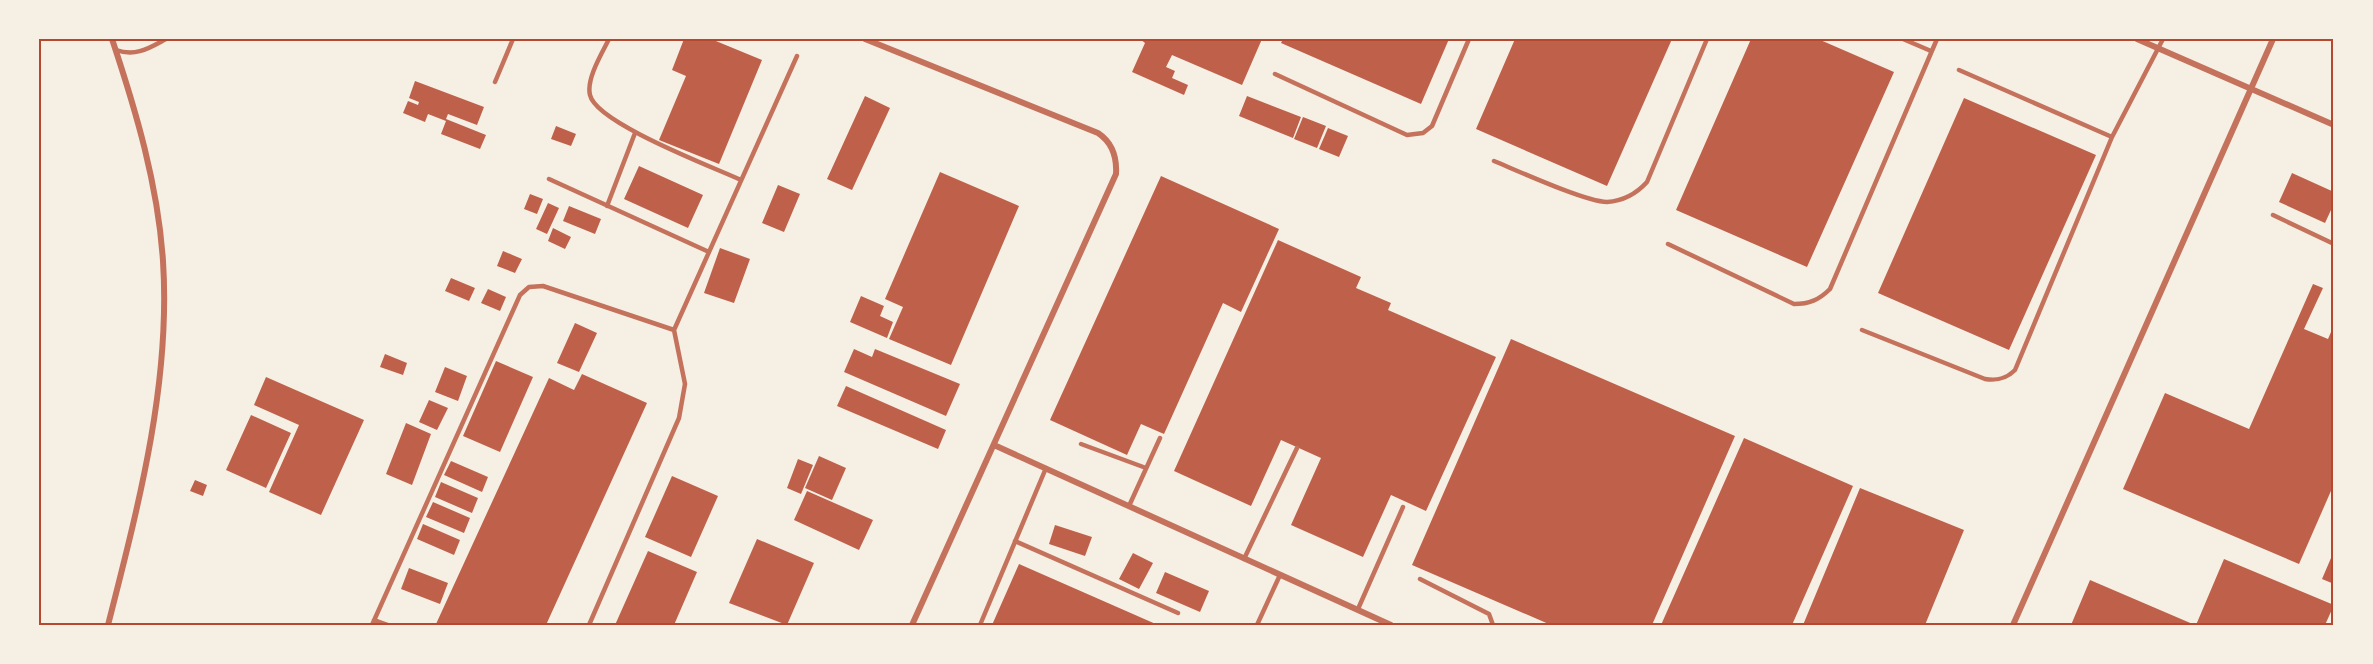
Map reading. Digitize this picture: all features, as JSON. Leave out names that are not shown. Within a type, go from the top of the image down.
[{"type":"street","points":[[108,625],[131,532],[152,430],[164,331],[163,260],[153,184],[136,110],[112,39]]},
{"type":"street","points":[[865,39],[1098,133],[1107,139],[1117,162],[1116,174],[912,625]]},
{"type":"street","points":[[2138,39],[2334,125]]},
{"type":"street","points":[[2013,625],[2272,39]]},
{"type":"street","points":[[994,445],[1391,625]]},
{"type":"lane","points":[[116,50],[132,54],[166,39]]},
{"type":"lane","points":[[495,82],[513,39]]},
{"type":"lane","points":[[609,39],[590,84],[590,96],[597,108],[635,133],[741,180]]},
{"type":"lane","points":[[1275,74],[1407,135],[1414,136],[1432,126],[1469,39]]},
{"type":"lane","points":[[1494,161],[1599,202],[1625,198],[1639,191],[1647,182],[1707,39]]},
{"type":"lane","points":[[1903,39],[1931,51]]},
{"type":"lane","points":[[1668,244],[1794,304],[1813,302],[1823,296],[1830,289],[1937,39]]},
{"type":"lane","points":[[1862,330],[1985,379],[2001,380],[2010,376],[2015,370],[2112,137],[2163,39]]},
{"type":"lane","points":[[589,625],[679,418],[685,384],[674,330],[797,56]]},
{"type":"lane","points":[[1959,70],[2112,137]]},
{"type":"lane","points":[[607,206],[635,133]]},
{"type":"lane","points":[[549,179],[709,252]]},
{"type":"lane","points":[[2273,215],[2334,244]]},
{"type":"lane","points":[[388,625],[373,622],[520,295],[530,287],[543,286],[674,330]]},
{"type":"lane","points":[[1129,506],[1160,438]]},
{"type":"lane","points":[[1082,444],[1146,468]]},
{"type":"lane","points":[[1244,559],[1297,448]]},
{"type":"lane","points":[[980,625],[1046,468]]},
{"type":"lane","points":[[1358,609],[1403,507]]},
{"type":"lane","points":[[1015,541],[1178,613]]},
{"type":"lane","points":[[1257,625],[1280,575]]},
{"type":"lane","points":[[1420,579],[1489,614],[1493,625]]},
{"type":"building","points":[[684,39],[711,39],[762,60],[719,164],[659,140],[686,76],[672,70]]},
{"type":"building","points":[[1140,39],[1262,39],[1242,85],[1172,55],[1166,67],[1175,71],[1172,78],[1188,85],[1184,95],[1132,72],[1145,43]]},
{"type":"building","points":[[1283,39],[1449,39],[1421,104],[1281,43]]},
{"type":"building","points":[[1515,39],[1672,39],[1607,186],[1476,129]]},
{"type":"building","points":[[1751,39],[1818,39],[1894,72],[1807,267],[1676,210]]},
{"type":"building","points":[[415,81],[484,107],[477,125],[448,114],[446,119],[486,135],[480,149],[441,134],[446,121],[428,114],[425,122],[403,113],[408,101],[418,105],[419,102],[409,98]]},
{"type":"building","points":[[865,96],[890,108],[852,190],[827,179]]},
{"type":"building","points":[[1247,96],[1301,117],[1293,138],[1239,116]]},
{"type":"building","points":[[1964,98],[2096,155],[2009,350],[1878,293]]},
{"type":"building","points":[[1303,117],[1326,126],[1317,148],[1294,139]]},
{"type":"building","points":[[556,126],[576,134],[571,146],[551,139]]},
{"type":"building","points":[[1328,128],[1348,136],[1339,157],[1319,149]]},
{"type":"building","points":[[639,166],[703,195],[688,228],[624,199]]},
{"type":"building","points":[[940,172],[1019,206],[951,365],[889,339],[903,307],[885,299]]},
{"type":"building","points":[[2292,173],[2334,192],[2334,211],[2331,210],[2325,223],[2279,202]]},
{"type":"building","points":[[1161,176],[1279,229],[1241,312],[1223,303],[1164,434],[1141,424],[1127,455],[1050,420]]},
{"type":"building","points":[[778,185],[800,194],[784,232],[762,223]]},
{"type":"building","points":[[530,194],[543,199],[537,214],[524,209]]},
{"type":"building","points":[[548,203],[559,208],[547,234],[536,229]]},
{"type":"building","points":[[569,206],[601,219],[595,234],[563,221]]},
{"type":"building","points":[[553,228],[571,237],[565,249],[548,241]]},
{"type":"building","points":[[1278,240],[1361,277],[1356,288],[1391,303],[1388,310],[1496,357],[1426,511],[1391,495],[1363,557],[1291,525],[1321,458],[1281,440],[1251,506],[1174,471]]},
{"type":"building","points":[[720,248],[750,259],[734,303],[704,293]]},
{"type":"building","points":[[503,251],[522,259],[515,273],[497,266]]},
{"type":"building","points":[[451,278],[475,288],[469,301],[445,291]]},
{"type":"building","points":[[2313,284],[2323,288],[2304,329],[2328,339],[2334,325],[2334,484],[2299,564],[2123,489],[2165,393],[2249,429]]},
{"type":"building","points":[[488,289],[506,297],[500,311],[481,303]]},
{"type":"building","points":[[861,296],[884,306],[880,316],[893,322],[887,338],[850,322]]},
{"type":"building","points":[[575,323],[597,333],[579,372],[557,363]]},
{"type":"building","points":[[1511,339],[1735,436],[1652,625],[1551,625],[1412,565]]},
{"type":"building","points":[[854,349],[872,357],[875,349],[960,384],[946,416],[844,372]]},
{"type":"building","points":[[385,354],[407,363],[403,375],[380,367]]},
{"type":"building","points":[[496,361],[533,377],[500,452],[463,436]]},
{"type":"building","points":[[445,367],[467,376],[458,401],[435,392]]},
{"type":"building","points":[[582,374],[647,403],[546,625],[436,624],[549,378],[574,390]]},
{"type":"building","points":[[266,377],[364,420],[321,515],[269,492],[299,425],[254,405]]},
{"type":"building","points":[[846,386],[946,430],[938,449],[837,406]]},
{"type":"building","points":[[429,400],[448,408],[437,430],[419,422]]},
{"type":"building","points":[[251,415],[291,433],[266,488],[226,470]]},
{"type":"building","points":[[406,423],[431,434],[412,485],[386,474]]},
{"type":"building","points":[[1744,438],[1853,486],[1792,625],[1661,625]]},
{"type":"building","points":[[819,456],[846,468],[832,500],[805,488]]},
{"type":"building","points":[[798,459],[813,465],[801,494],[787,488]]},
{"type":"building","points":[[451,461],[488,477],[482,492],[444,475]]},
{"type":"building","points":[[672,476],[718,496],[691,557],[645,537]]},
{"type":"building","points":[[195,480],[207,485],[203,496],[190,491]]},
{"type":"building","points":[[441,482],[478,498],[472,513],[435,497]]},
{"type":"building","points":[[1860,488],[1964,530],[1925,625],[1803,625]]},
{"type":"building","points":[[807,491],[873,520],[859,550],[794,520]]},
{"type":"building","points":[[433,502],[470,518],[464,533],[426,517]]},
{"type":"building","points":[[423,524],[460,540],[454,555],[417,539]]},
{"type":"building","points":[[1055,525],[1092,537],[1085,556],[1049,544]]},
{"type":"building","points":[[757,539],[814,563],[787,625],[729,603]]},
{"type":"building","points":[[648,551],[697,572],[674,625],[615,625]]},
{"type":"building","points":[[2334,551],[2334,584],[2322,579]]},
{"type":"building","points":[[1133,553],[1153,563],[1139,589],[1119,579]]},
{"type":"building","points":[[2224,559],[2334,605],[2325,625],[2196,625]]},
{"type":"building","points":[[1019,564],[1158,625],[992,625]]},
{"type":"building","points":[[409,568],[448,583],[440,604],[401,589]]},
{"type":"building","points":[[1165,572],[1209,591],[1200,612],[1156,593]]},
{"type":"building","points":[[2090,580],[2195,625],[2071,625]]}]
